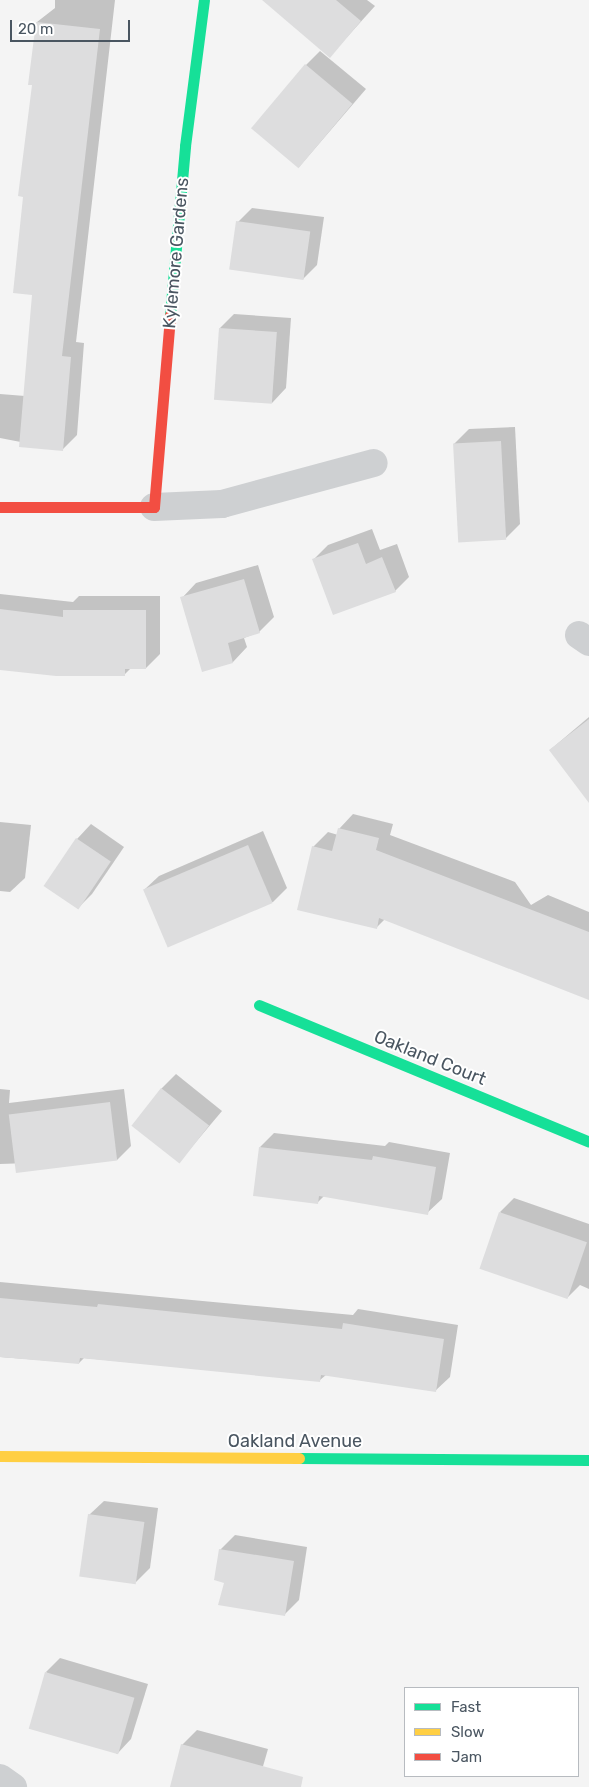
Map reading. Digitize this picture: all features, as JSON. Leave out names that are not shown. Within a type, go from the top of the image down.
[{"type":"street","name":"Kylemore Gardens","points":[[154,507],[185,146],[204,0]]},
{"type":"street","points":[[0,507],[154,507],[222,504],[374,462]]},
{"type":"street","name":"Oakland Court","points":[[258,1006],[589,1142]]},
{"type":"street","name":"Oakland Avenue","points":[[0,1456],[589,1460]]},
{"type":"street","points":[[0,1778],[13,1787]]},
{"type":"building","points":[[262,0],[336,0],[361,21],[330,58]]},
{"type":"building","points":[[36,22],[100,29],[62,356],[71,357],[63,451],[19,447],[32,295],[13,293],[23,197],[18,196],[32,85],[28,85]]},
{"type":"building","points":[[305,64],[352,104],[299,168],[251,128]]},
{"type":"building","points":[[236,221],[310,231],[303,280],[229,270]]},
{"type":"building","points":[[219,328],[277,332],[272,404],[214,400]]},
{"type":"building","points":[[501,441],[506,540],[458,542],[453,444]]},
{"type":"building","points":[[358,543],[366,564],[382,557],[396,592],[333,615],[312,559]]},
{"type":"building","points":[[244,579],[260,633],[228,643],[233,663],[202,672],[180,597]]},
{"type":"building","points":[[0,609],[63,617],[63,610],[146,610],[146,669],[125,669],[125,676],[56,676],[0,670]]},
{"type":"building","points":[[589,719],[589,803],[549,750]]},
{"type":"building","points":[[338,828],[379,838],[376,850],[589,932],[589,1000],[379,918],[377,929],[297,910],[312,846],[332,851]]},
{"type":"building","points":[[76,838],[111,861],[78,910],[44,886]]},
{"type":"building","points":[[248,845],[273,903],[168,948],[143,890]]},
{"type":"building","points":[[161,1088],[209,1126],[180,1163],[131,1126]]},
{"type":"building","points":[[110,1102],[117,1161],[16,1173],[9,1114]]},
{"type":"building","points":[[259,1147],[372,1160],[373,1156],[436,1167],[428,1215],[319,1196],[318,1204],[253,1196]]},
{"type":"building","points":[[499,1212],[587,1242],[567,1299],[479,1269]]},
{"type":"building","points":[[0,1298],[97,1307],[98,1304],[342,1329],[343,1323],[444,1339],[436,1392],[321,1375],[320,1382],[80,1358],[79,1364],[0,1357]]},
{"type":"building","points":[[88,1514],[144,1522],[136,1584],[79,1576]]},
{"type":"building","points":[[219,1549],[294,1561],[285,1616],[218,1605],[224,1583],[214,1580]]},
{"type":"building","points":[[45,1672],[134,1698],[118,1754],[29,1729]]},
{"type":"building","points":[[181,1744],[303,1777],[301,1787],[170,1787]]},
{"type":"traffic: fast","points":[[170,315],[185,146],[204,0]]},
{"type":"traffic: fast","points":[[259,1005],[589,1142]]},
{"type":"traffic: fast","points":[[299,1458],[589,1460]]},
{"type":"traffic: slow","points":[[0,1456],[299,1458]]},
{"type":"traffic: jam","points":[[0,507],[154,507],[170,315]]}]
